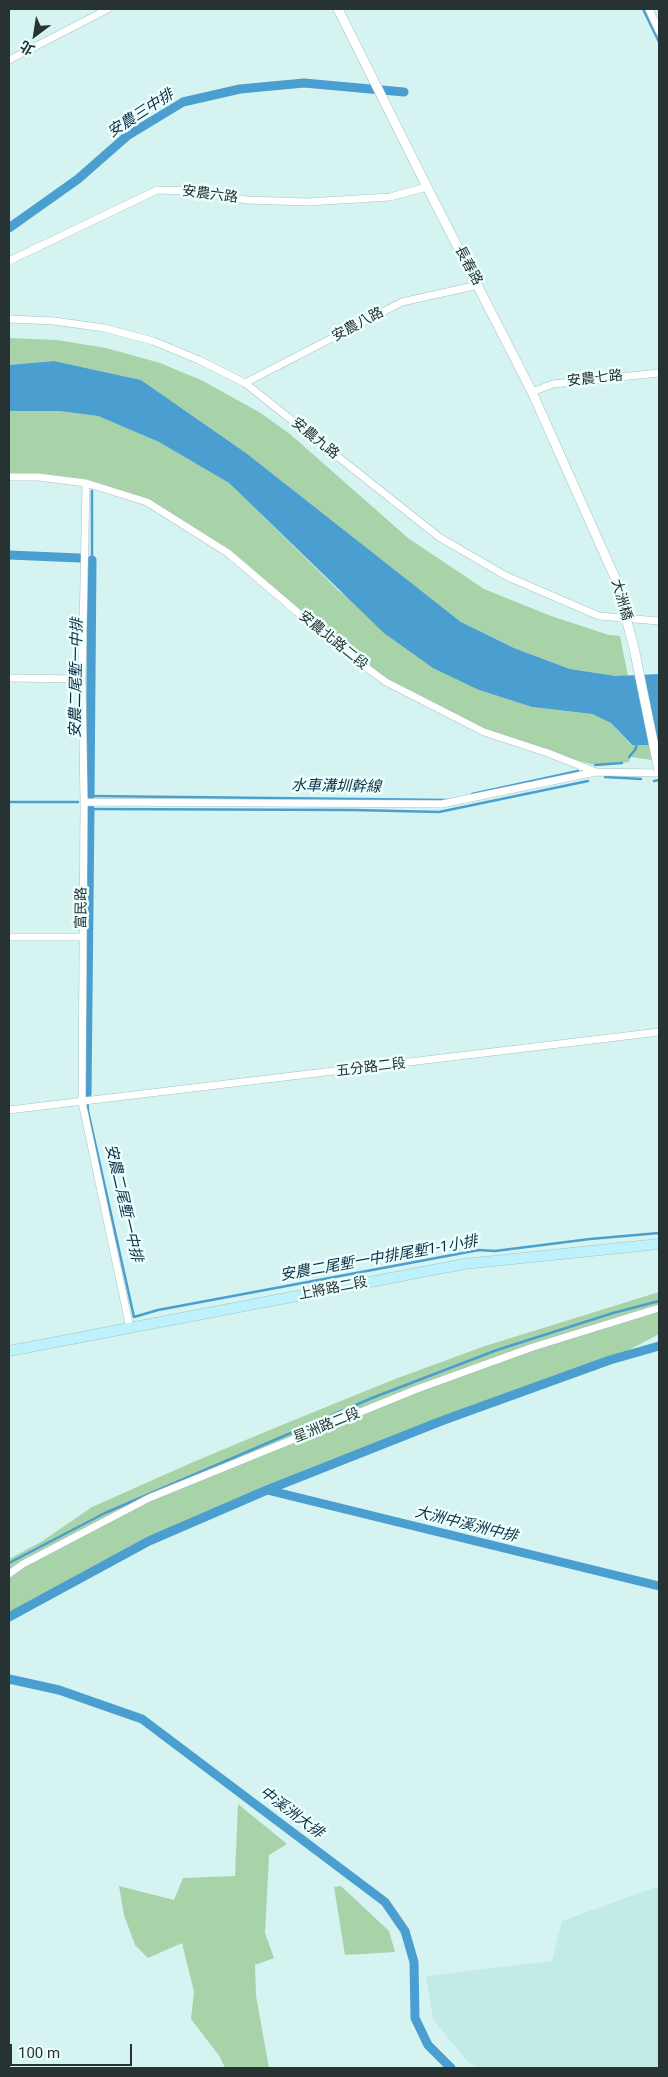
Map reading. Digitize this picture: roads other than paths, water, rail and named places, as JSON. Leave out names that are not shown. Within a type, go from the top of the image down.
[{"type":"main road","name":"上將路二段","points":[[9,1351],[464,1264],[659,1244]]},
{"type":"street","points":[[9,60],[108,9]]},
{"type":"street","name":"長春路","points":[[338,9],[532,392],[553,439]]},
{"type":"street","points":[[649,9],[659,31]]},
{"type":"street","name":"安農六路","points":[[9,262],[157,190],[191,191],[247,200],[307,202],[390,197],[427,187]]},
{"type":"street","name":"安農八路","points":[[245,383],[402,302],[478,285]]},
{"type":"street","name":"安農九路","points":[[9,319],[54,321],[96,327],[145,339],[199,360],[245,383],[439,537],[506,576],[599,616],[655,621]]},
{"type":"street","name":"安農七路","points":[[532,392],[552,384],[659,373]]},
{"type":"street","name":"大洲橋","points":[[553,439],[616,580],[634,648],[659,772]]},
{"type":"street","name":"安農北路二段","points":[[9,477],[38,477],[86,483],[147,502],[228,553],[337,646],[386,682],[484,732],[548,753],[596,772]]},
{"type":"street","name":"富民路","points":[[86,483],[82,679],[84,802],[82,1102],[130,1328]]},
{"type":"street","points":[[9,678],[82,679]]},
{"type":"street","points":[[84,802],[442,804],[596,772],[659,772]]},
{"type":"street","points":[[9,937],[82,937]]},
{"type":"street","name":"五分路二段","points":[[9,1110],[659,1032]]},
{"type":"street","name":"星洲路二段","points":[[9,1574],[24,1564],[149,1498],[417,1389],[533,1347],[659,1308]]},
{"type":"water","points":[[54,361],[141,380],[246,453],[461,622],[514,648],[570,669],[616,676],[659,674],[659,745],[632,745],[611,723],[592,714],[532,707],[479,690],[433,668],[384,633],[229,483],[159,442],[98,416],[59,411],[9,411],[9,365]]},
{"type":"waterway","points":[[643,9],[659,42]]},
{"type":"waterway","name":"安農三中排","points":[[9,228],[78,179],[127,136],[183,102],[240,89],[304,83],[404,92]]},
{"type":"waterway","points":[[92,491],[92,560]]},
{"type":"waterway","name":"安農二尾塹一中排","points":[[9,555],[80,558]]},
{"type":"waterway","name":"安農二尾塹一中排","points":[[90,796],[92,560]]},
{"type":"waterway","name":"水車溝圳幹線","points":[[629,757],[637,744]]},
{"type":"waterway","name":"水車溝圳幹線","points":[[595,765],[622,763]]},
{"type":"waterway","name":"水車溝圳幹線","points":[[472,794],[578,771]]},
{"type":"waterway","points":[[605,777],[641,779]]},
{"type":"waterway","points":[[654,781],[659,780]]},
{"type":"waterway","points":[[90,809],[439,812],[588,781]]},
{"type":"waterway","name":"水車溝圳幹線","points":[[91,796],[447,800]]},
{"type":"waterway","name":"水車溝圳幹線","points":[[9,802],[78,802]]},
{"type":"waterway","points":[[87,1094],[90,809]]},
{"type":"waterway","name":"安農二尾塹一中排尾塹1-1小排","points":[[87,1094],[88,1111],[134,1317],[158,1310],[479,1250],[495,1251],[590,1239],[659,1233]]},
{"type":"waterway","points":[[9,1563],[105,1513],[372,1398],[497,1350],[613,1313],[659,1301]]},
{"type":"waterway","points":[[9,1617],[149,1541],[267,1490],[444,1420],[610,1360],[659,1346]]},
{"type":"waterway","name":"大洲中溪洲中排","points":[[267,1490],[659,1586]]},
{"type":"waterway","name":"中溪洲大排","points":[[9,1679],[59,1690],[142,1719],[385,1902],[405,1931],[414,1962],[415,2018],[428,2045],[451,2068]]}]
